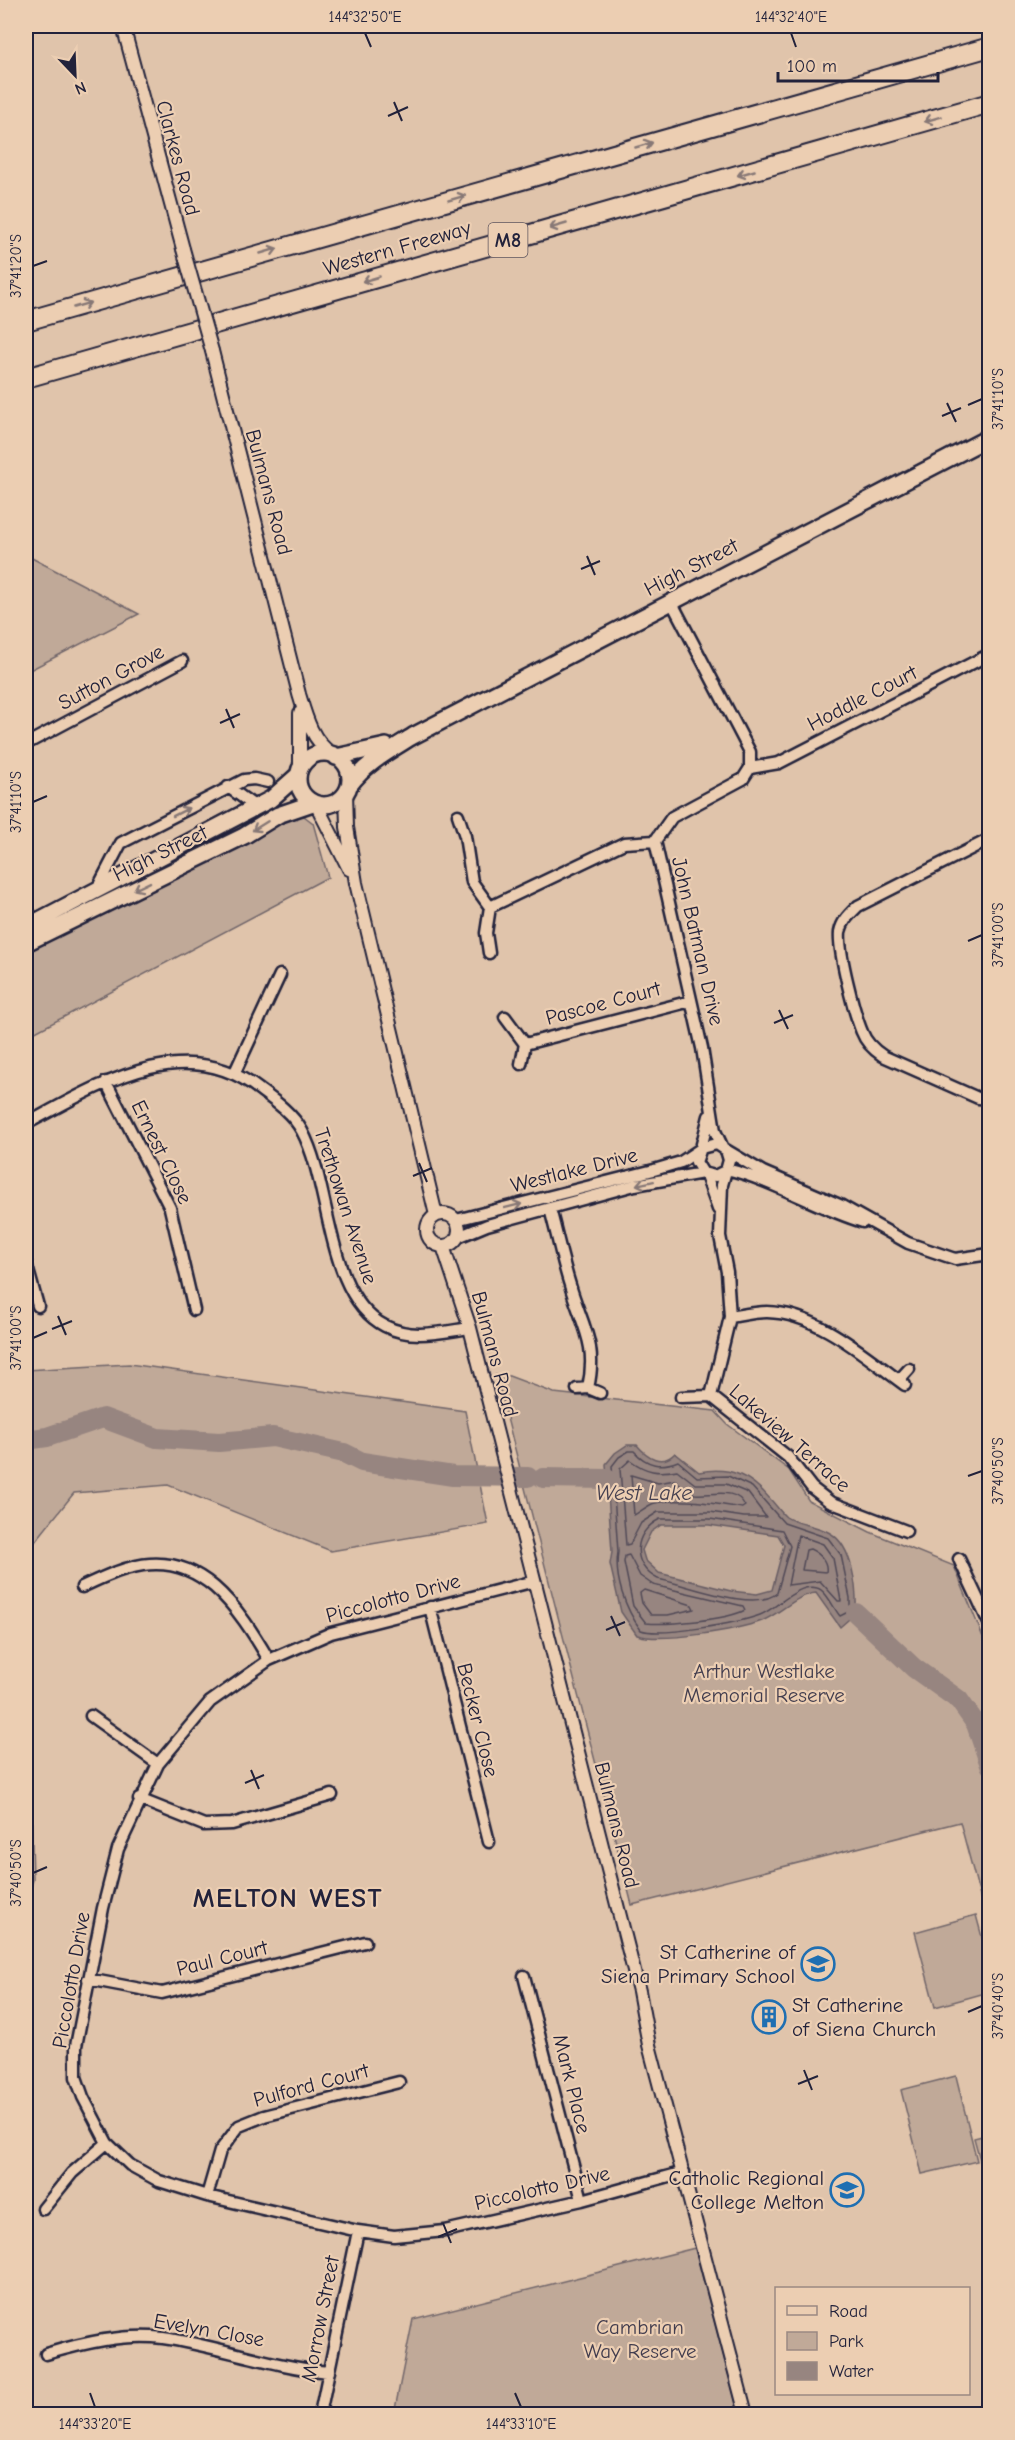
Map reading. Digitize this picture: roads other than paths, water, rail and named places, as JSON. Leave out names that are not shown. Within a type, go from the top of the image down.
[{"type":"highway","name":"Western Freeway","points":[[26,321],[990,47]]},
{"type":"highway","name":"Western Freeway","points":[[26,378],[990,103]]},
{"type":"main road","name":"High Street","points":[[348,789],[375,759],[413,736],[990,437]]},
{"type":"main road","name":"High Street","points":[[335,756],[372,750],[413,736]]},
{"type":"main road","points":[[325,753],[335,756],[348,771],[348,789],[330,804],[315,803],[300,790],[299,772],[310,757],[325,753]]},
{"type":"main road","name":"High Street","points":[[30,925],[256,807],[284,790],[299,772]]},
{"type":"main road","name":"High Street","points":[[26,943],[244,836],[278,815],[315,803]]},
{"type":"street","name":"Clarkes Road","points":[[123,26],[198,301]]},
{"type":"street","name":"Bulmans Road","points":[[198,301],[258,526],[299,694],[311,731],[323,748],[335,756]]},
{"type":"street","points":[[671,601],[750,752],[750,768]]},
{"type":"street","name":"Hoddle Court","points":[[750,768],[779,763],[990,654]]},
{"type":"street","name":"Sutton Grove","points":[[26,744],[183,661]]},
{"type":"street","name":"Bulmans Road","points":[[299,694],[299,772]]},
{"type":"street","name":"John Batman Drive","points":[[724,1148],[714,1131],[702,1048],[655,842],[672,818],[743,779],[750,768]]},
{"type":"street","points":[[96,891],[121,843],[228,787],[254,778],[268,782]]},
{"type":"street","points":[[228,787],[256,807]]},
{"type":"street","points":[[348,789],[347,827],[356,883],[436,1215]]},
{"type":"street","points":[[315,803],[356,883]]},
{"type":"street","points":[[458,815],[465,836],[472,882],[490,907],[486,933],[489,954]]},
{"type":"street","points":[[990,839],[858,906],[846,917],[840,931],[841,950],[862,1033],[872,1048],[884,1056],[978,1098],[990,1099]]},
{"type":"street","points":[[490,907],[624,843],[655,842]]},
{"type":"street","points":[[26,907],[30,925]]},
{"type":"street","points":[[235,1072],[280,975]]},
{"type":"street","name":"Pascoe Court","points":[[525,1044],[691,1000]]},
{"type":"street","name":"Pascoe Court","points":[[505,1017],[525,1044],[521,1064]]},
{"type":"street","name":"Trethowan Avenue","points":[[26,1124],[105,1082],[134,1071],[160,1065],[194,1066],[235,1072],[280,1105],[302,1130],[313,1158],[344,1273],[353,1294],[364,1310],[383,1325],[413,1335],[470,1328]]},
{"type":"street","name":"Ernest Close","points":[[105,1082],[170,1208],[194,1310]]},
{"type":"street","name":"John Batman Drive","points":[[700,1149],[711,1107]]},
{"type":"street","points":[[721,1218],[704,1174],[696,1162],[700,1149],[711,1143],[724,1148],[763,1172],[842,1206],[908,1243],[955,1259],[990,1254]]},
{"type":"street","points":[[711,1396],[730,1317],[727,1272],[720,1236],[725,1171],[729,1160],[724,1148]]},
{"type":"street","name":"Westlake Drive","points":[[456,1220],[654,1170],[681,1162],[700,1149]]},
{"type":"street","points":[[704,1174],[715,1176],[725,1171],[757,1177],[834,1214],[881,1227]]},
{"type":"street","name":"Westlake Drive","points":[[458,1237],[487,1225],[635,1185],[704,1174]]},
{"type":"street","points":[[550,1209],[565,1268],[591,1350],[593,1365],[583,1389],[600,1393]]},
{"type":"street","points":[[447,1214],[456,1220],[460,1228],[458,1237],[452,1244],[443,1246],[433,1243],[427,1234],[428,1223],[436,1215],[447,1214]]},
{"type":"street","name":"Bulmans Road","points":[[443,1246],[470,1328],[636,1980],[649,2045],[746,2415]]},
{"type":"street","points":[[26,1263],[38,1306]]},
{"type":"street","points":[[730,1317],[766,1312],[789,1315],[812,1322],[902,1383],[909,1369]]},
{"type":"street","name":"Lakeview Terrace","points":[[681,1397],[711,1396],[788,1457],[812,1488],[830,1502],[906,1531]]},
{"type":"street","points":[[959,1559],[990,1625]]},
{"type":"street","points":[[82,1587],[129,1568],[150,1564],[190,1571],[210,1582],[229,1599],[269,1660]]},
{"type":"street","name":"Piccolotto Drive","points":[[535,1581],[331,1633],[269,1660],[210,1702],[158,1764],[139,1799],[118,1849],[88,1979],[76,2046],[76,2077],[82,2097],[107,2143],[130,2165],[159,2181],[207,2196],[358,2231],[394,2236],[445,2231],[582,2200],[684,2172]]},
{"type":"street","name":"Becker Close","points":[[430,1607],[489,1842]]},
{"type":"street","points":[[91,1716],[158,1764]]},
{"type":"street","points":[[139,1799],[204,1825],[232,1824],[332,1795]]},
{"type":"street","name":"Paul Court","points":[[88,1979],[162,1993],[365,1942]]},
{"type":"street","name":"Mark Place","points":[[524,1976],[582,2200]]},
{"type":"street","name":"Pulford Court","points":[[207,2196],[220,2151],[239,2126],[264,2116],[399,2082]]},
{"type":"street","points":[[43,2209],[72,2173],[107,2143]]},
{"type":"street","name":"Morrow Street","points":[[320,2415],[358,2231]]},
{"type":"street","name":"Evelyn Close","points":[[46,2354],[79,2344],[119,2338],[162,2338],[329,2372]]},
{"type":"water","name":"West Lake","points":[[627,1445],[637,1445],[655,1459],[665,1459],[675,1453],[699,1472],[721,1470],[740,1475],[756,1485],[786,1517],[830,1533],[838,1539],[849,1558],[856,1592],[856,1613],[840,1627],[816,1593],[802,1597],[762,1621],[735,1628],[681,1636],[637,1635],[621,1612],[610,1564],[612,1552],[606,1464],[615,1453]],"holes":[[[661,1525],[709,1525],[778,1535],[784,1545],[772,1590],[757,1594],[731,1591],[659,1573],[645,1560],[642,1550],[651,1532]]]},
{"type":"waterway","points":[[26,1440],[47,1437],[103,1418],[157,1438],[219,1442],[273,1437],[344,1453],[362,1462],[453,1476],[528,1477]]},
{"type":"waterway","points":[[543,1478],[607,1479]]},
{"type":"waterway","points":[[856,1613],[914,1668],[959,1700],[976,1724],[990,1765]]},
{"type":"place","name":"St Catherine of Siena Primary School","points":[[818,1964]]},
{"type":"place","name":"St Catherine of Siena Church","points":[[769,2017]]},
{"type":"place","name":"Catholic Regional College Melton","points":[[847,2190]]},
{"type":"district","name":"MELTON WEST","points":[[288,1898]]},
{"type":"park label","name":"Arthur Westlake Memorial Reserve","points":[[764,1683]]},
{"type":"park label","name":"Cambrian Way Reserve","points":[[640,2339]]}]
